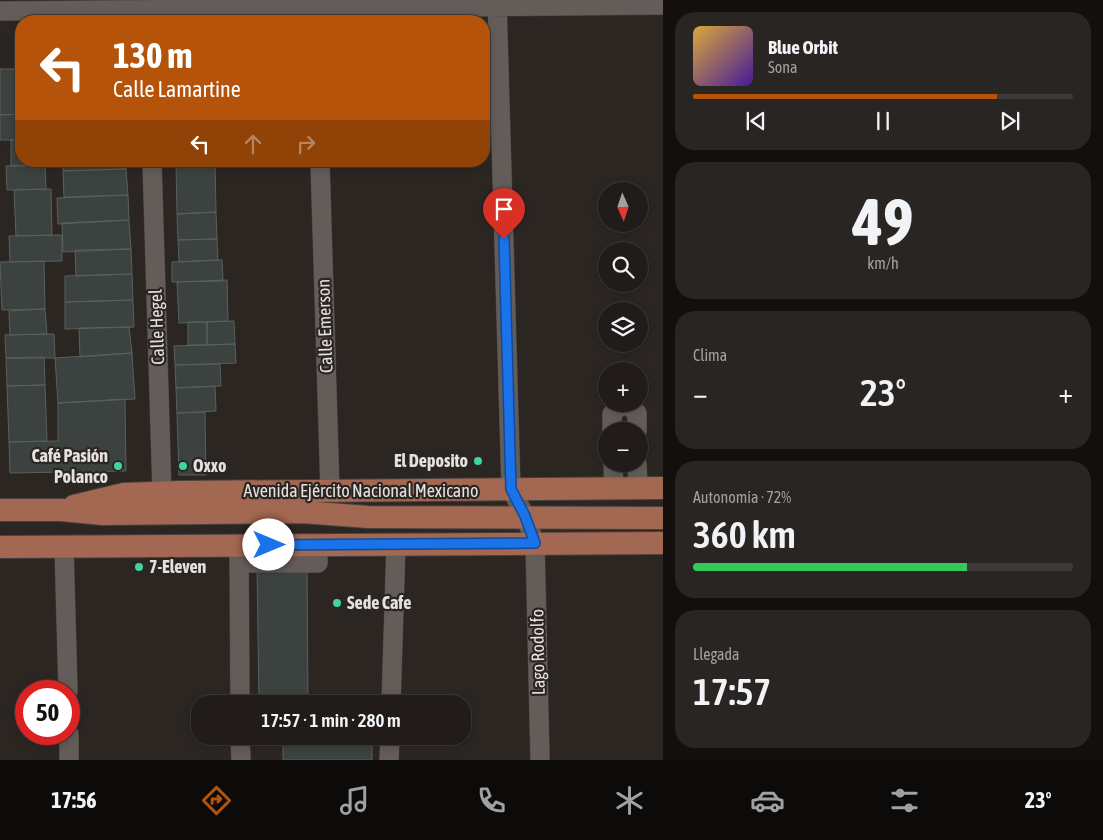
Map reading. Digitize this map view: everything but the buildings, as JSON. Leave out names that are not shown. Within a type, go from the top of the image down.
[{"type":"main road","name":"Avenida Ejército Nacional Mexicano","points":[[61,510],[124,494],[663,488]]},
{"type":"main road","name":"Avenida Ejército Nacional Mexicano","points":[[0,510],[61,510],[103,514],[302,512],[368,517],[525,516],[663,518]]},
{"type":"main road","points":[[0,521],[76,520],[148,514]]},
{"type":"main road","points":[[197,545],[247,529],[304,526],[368,517]]},
{"type":"main road","points":[[0,547],[663,542]]},
{"type":"street","points":[[497,4],[511,489]]},
{"type":"street","points":[[0,11],[315,10],[497,4],[663,5]]},
{"type":"street","name":"Calle Hegel","points":[[152,167],[162,493]]},
{"type":"street","name":"Calle Emerson","points":[[320,167],[330,492]]},
{"type":"street","points":[[613,472],[614,488]]},
{"type":"street","points":[[637,472],[638,488]]},
{"type":"street","name":"Lago Rodolfo","points":[[511,489],[525,516],[535,543],[540,760]]},
{"type":"street","points":[[391,695],[396,544]]},
{"type":"street","points":[[240,695],[246,545]]},
{"type":"street","points":[[64,546],[68,680]]},
{"type":"street","points":[[69,745],[69,760]]},
{"type":"street","points":[[240,745],[241,760]]},
{"type":"street","points":[[389,760],[390,745]]},
{"type":"place","name":"El Deposito","points":[[478,461]]},
{"type":"place","name":"Café Pasión Polanco","points":[[118,466]]},
{"type":"place","name":"Oxxo","points":[[183,466]]},
{"type":"place","name":"7-Eleven","points":[[139,567]]},
{"type":"place","name":"Sede Cafe","points":[[337,603]]},
{"type":"route","points":[[269,545],[535,543],[525,516],[511,489],[504,239]]}]
